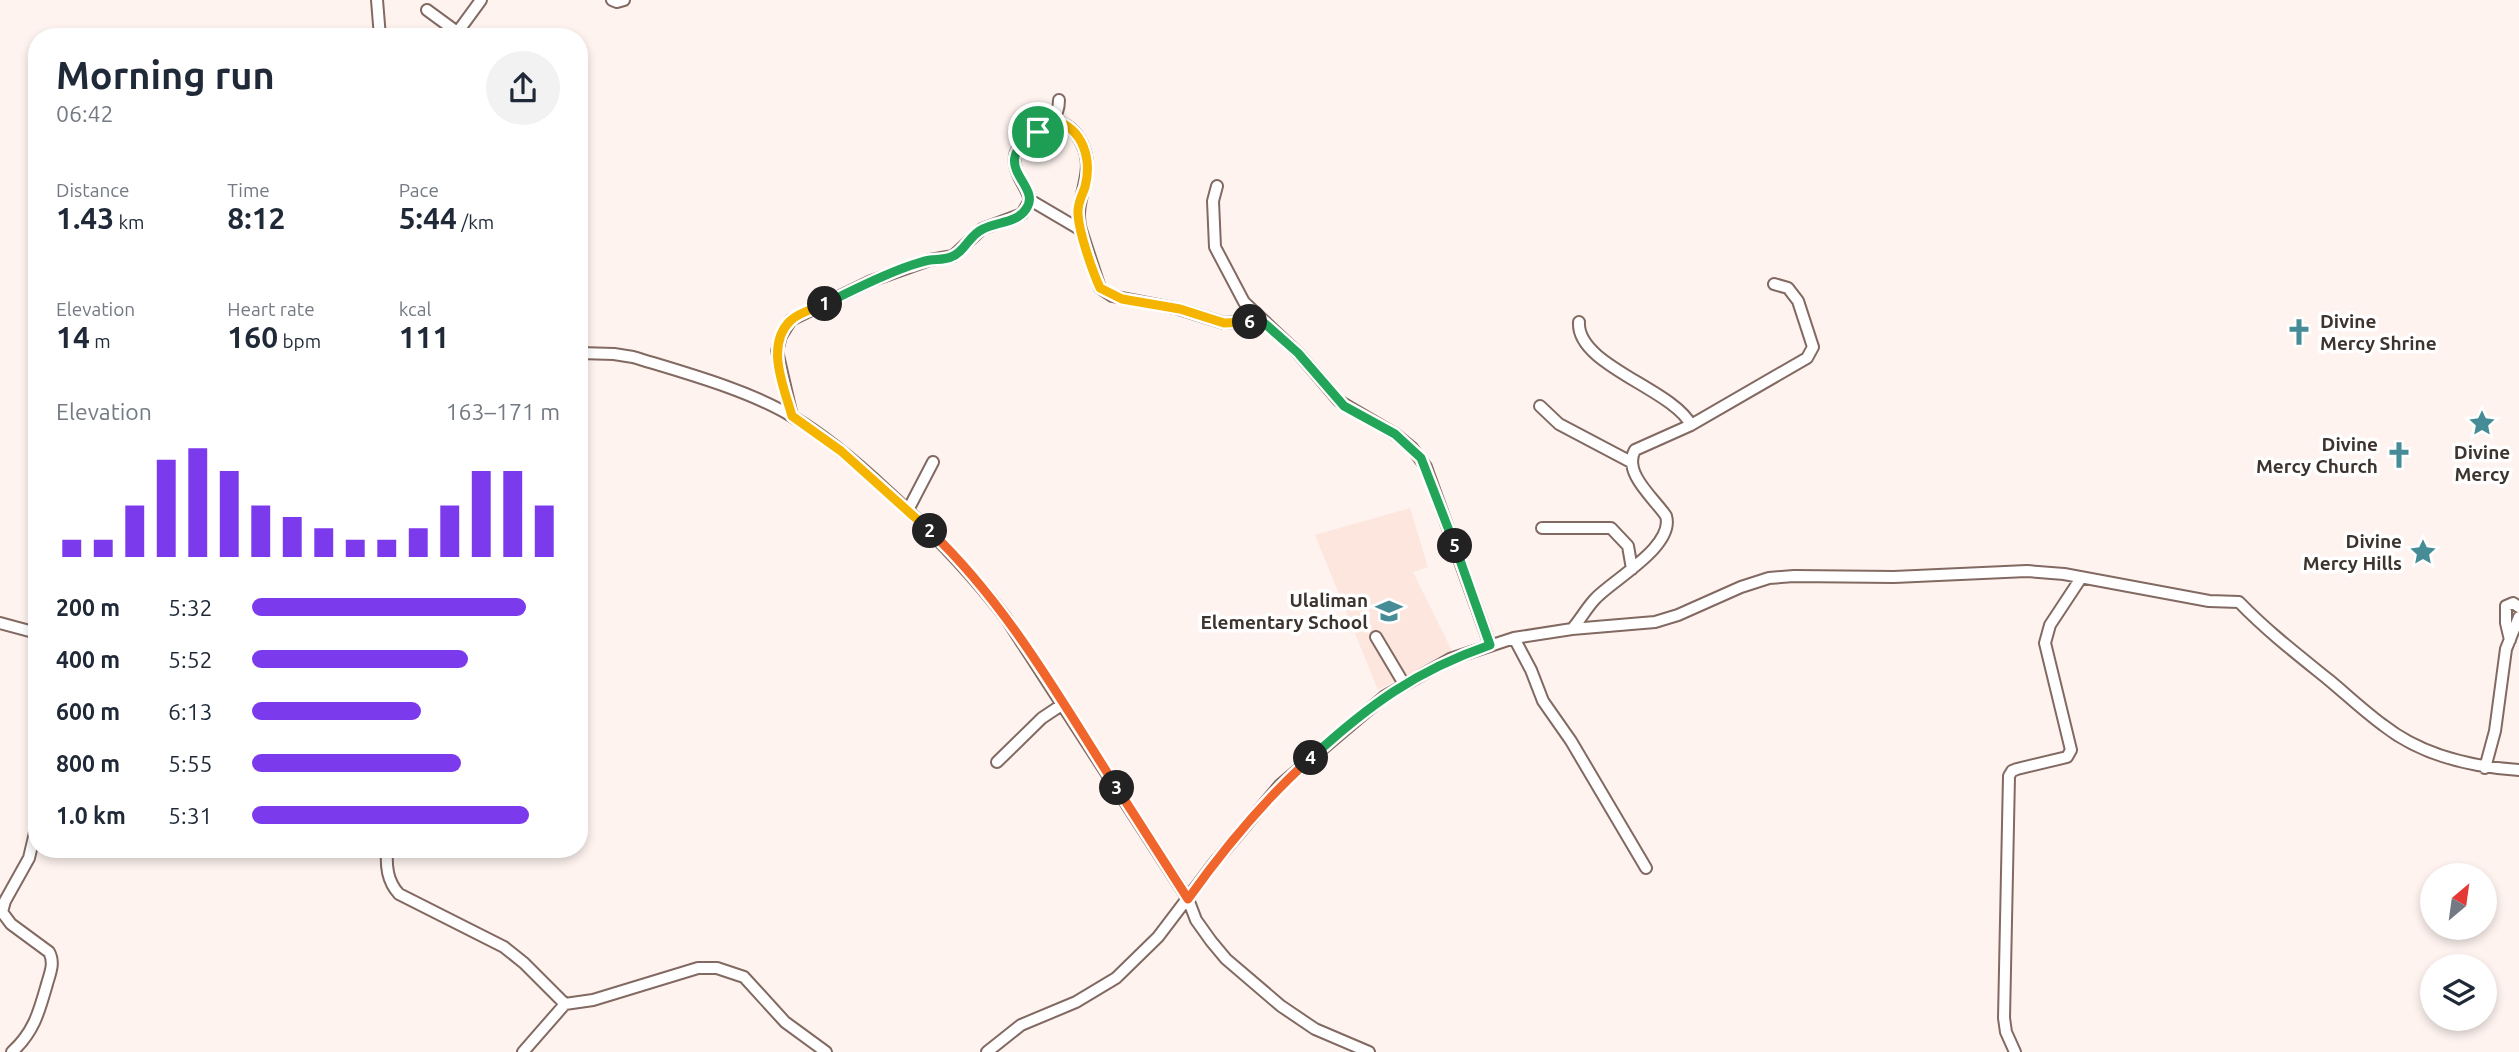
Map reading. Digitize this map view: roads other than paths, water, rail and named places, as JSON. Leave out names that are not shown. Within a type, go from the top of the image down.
[{"type":"street","points":[[377,0],[379,28]]},
{"type":"street","points":[[460,28],[481,0]]},
{"type":"street","points":[[612,0],[624,0]]},
{"type":"street","points":[[428,10],[449,28]]},
{"type":"street","points":[[1059,100],[1054,120],[1021,144],[1014,164],[1030,200],[1081,230]]},
{"type":"street","points":[[1054,120],[1071,128],[1078,135],[1088,158],[1086,182],[1077,210],[1100,288],[1112,296],[1180,309],[1224,323],[1262,321]]},
{"type":"street","points":[[1217,186],[1213,201],[1215,247],[1244,302],[1298,353],[1344,406],[1395,434],[1421,458],[1490,645]]},
{"type":"street","points":[[792,416],[777,351],[781,336],[791,320],[871,281],[930,260],[953,257],[982,229],[1022,214],[1030,200]]},
{"type":"street","points":[[1572,629],[1596,598],[1632,569],[1662,538],[1668,522],[1641,484],[1632,462],[1635,450],[1691,425],[1807,358],[1811,352],[1812,338],[1798,301],[1788,288],[1774,284]]},
{"type":"street","points":[[1579,322],[1583,340],[1592,349],[1614,367],[1682,411],[1691,425]]},
{"type":"street","points":[[588,353],[614,354],[648,362],[733,391],[792,416],[841,451],[908,510],[980,583],[1063,704],[1188,899],[1196,920],[1211,941],[1226,958],[1298,1020],[1369,1052]]},
{"type":"street","points":[[1540,406],[1559,424],[1632,462]]},
{"type":"street","points":[[908,510],[933,462]]},
{"type":"street","points":[[1542,528],[1611,528],[1628,546],[1632,569]]},
{"type":"street","points":[[987,1052],[1021,1024],[1076,1002],[1116,978],[1158,937],[1215,862],[1280,785],[1361,714],[1404,684],[1450,659],[1514,638],[1572,629],[1655,622],[1769,578],[1820,575],[1894,577],[2027,571],[2209,601],[2239,602],[2283,643],[2385,727],[2414,744],[2444,756],[2485,768],[2519,770]]},
{"type":"street","points":[[2015,1052],[2006,1032],[2004,1018],[2009,776],[2012,771],[2067,757],[2071,750],[2045,643],[2050,625],[2081,578]]},
{"type":"street","points":[[2510,640],[2506,606],[2513,603],[2519,607]]},
{"type":"street","points":[[2485,768],[2491,749],[2503,666],[2519,617]]},
{"type":"street","points":[[0,623],[28,631]]},
{"type":"street","points":[[1376,637],[1404,684]]},
{"type":"street","points":[[1514,638],[1543,701],[1571,741],[1646,868]]},
{"type":"street","points":[[997,762],[1029,729],[1063,704]]},
{"type":"street","points":[[12,1052],[28,1036],[38,1017],[51,969],[49,952],[10,924],[2,912],[5,901],[29,858]]},
{"type":"street","points":[[387,858],[388,874],[399,894],[504,947],[565,1004]]},
{"type":"street","points":[[523,1052],[565,1004],[604,997],[698,968],[717,968],[744,977],[785,1022],[826,1052]]},
{"type":"place","name":"Divine Mercy Shrine","points":[[2299,332]]},
{"type":"place","name":"Divine Mercy","points":[[2482,423]]},
{"type":"place","name":"Divine Mercy Church","points":[[2399,455]]},
{"type":"place","name":"Divine Mercy Hills","points":[[2423,552]]},
{"type":"place","name":"Ulaliman Elementary School","points":[[1389,611]]}]
